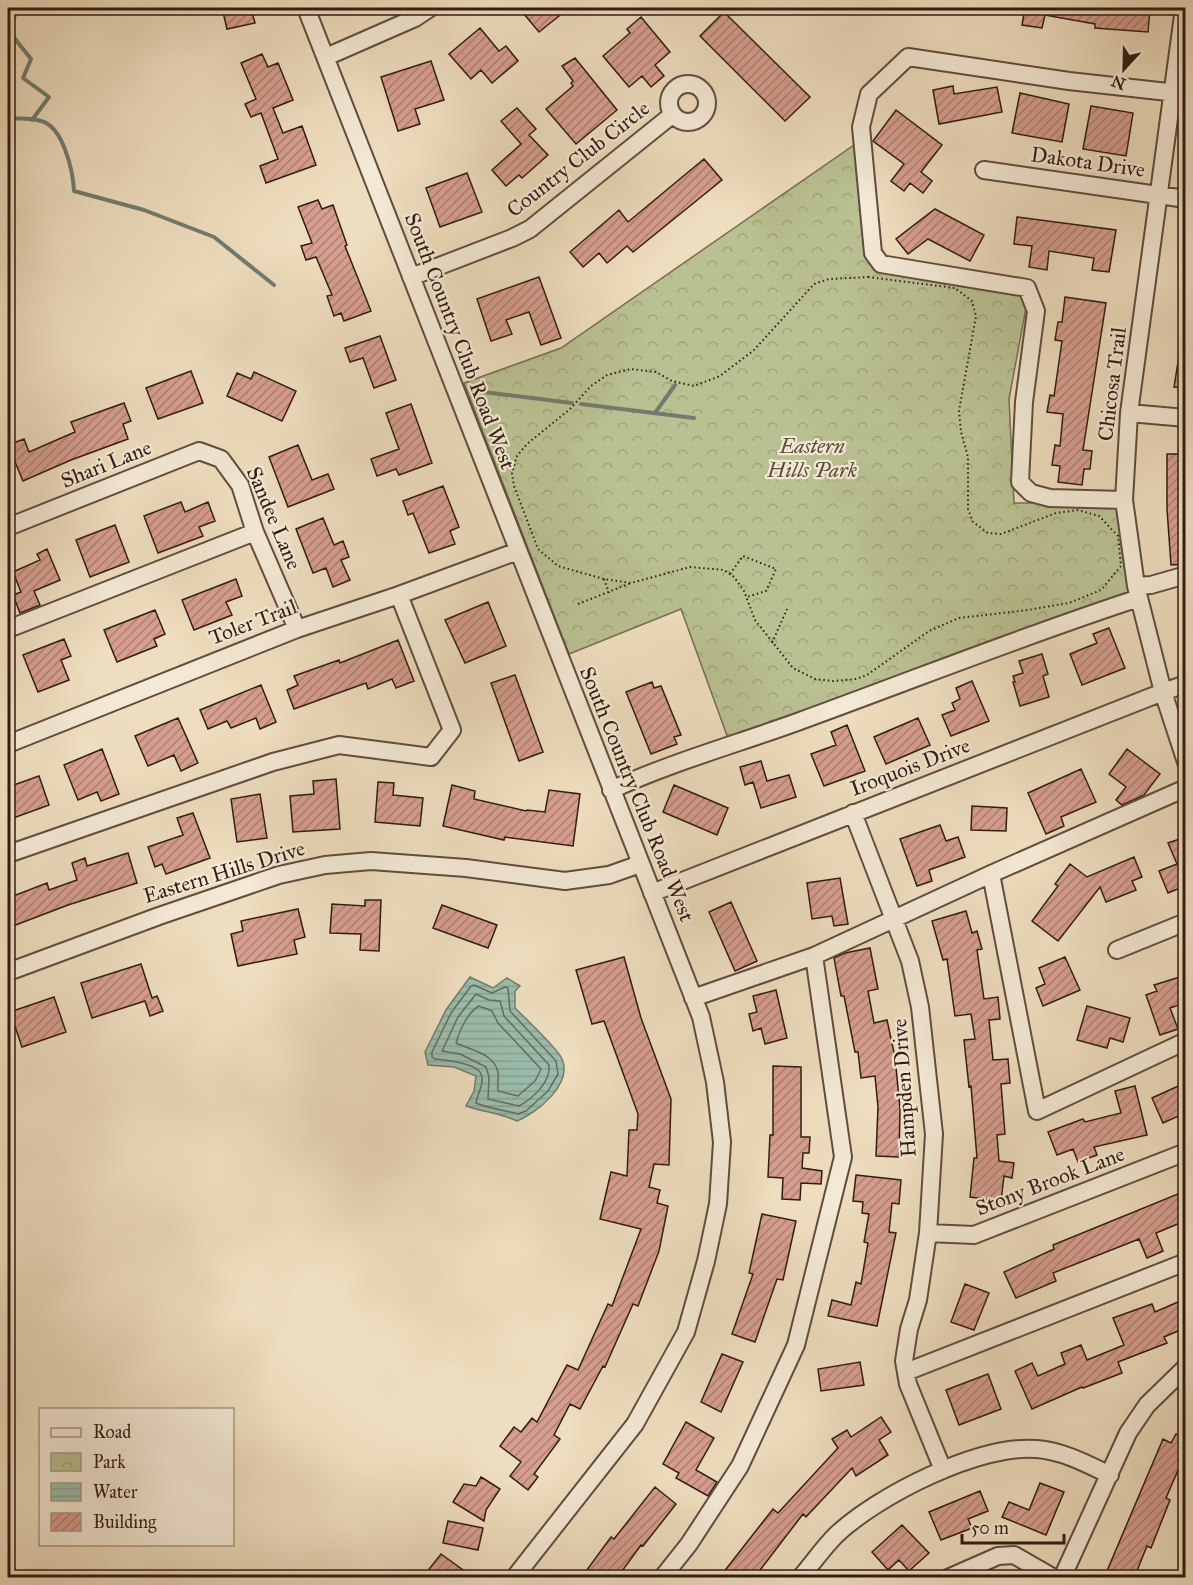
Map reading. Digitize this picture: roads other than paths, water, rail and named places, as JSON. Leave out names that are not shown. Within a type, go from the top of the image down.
[{"type":"street","name":"South Country Club Road West","points":[[306,8],[701,1017],[715,1082],[722,1142],[718,1204],[706,1261],[686,1332],[635,1424],[514,1578]]},
{"type":"street","points":[[326,57],[415,18],[430,8]]},
{"type":"street","name":"Chicosa Trail","points":[[1184,8],[1179,94],[1158,195],[1129,413],[1124,500],[1137,592],[1163,692],[1185,762]]},
{"type":"street","points":[[1124,500],[1050,498],[1031,493],[1020,482],[1024,402],[1036,311],[1027,288],[881,264],[873,253],[861,127],[869,94],[908,57],[1179,94]]},
{"type":"street","name":"Country Club Circle","points":[[411,277],[530,230],[672,115]]},
{"type":"street","name":"Dakota Drive","points":[[984,170],[1185,199]]},
{"type":"street","points":[[1129,413],[1185,418]]},
{"type":"street","name":"Shari Lane","points":[[8,527],[199,451],[221,459]]},
{"type":"street","name":"Sandee Lane","points":[[221,459],[240,485],[255,532],[297,628]]},
{"type":"street","points":[[8,628],[255,532]]},
{"type":"street","name":"Toler Trail","points":[[8,744],[297,628],[399,595],[518,551]]},
{"type":"street","points":[[611,790],[702,754],[791,725],[988,651],[1151,585],[1185,575]]},
{"type":"street","points":[[8,854],[273,762],[339,745],[431,757],[452,730],[399,595]]},
{"type":"street","name":"Iroquois Drive","points":[[652,893],[1185,684]]},
{"type":"street","points":[[693,998],[814,956],[1185,788]]},
{"type":"street","name":"Hampden Drive","points":[[853,813],[910,961],[920,1007],[934,1134],[928,1233],[918,1300],[909,1329],[904,1361],[908,1384],[943,1470]]},
{"type":"street","name":"Eastern Hills Drive","points":[[8,972],[159,915],[279,875],[325,865],[371,861],[466,868],[565,881],[609,875],[640,864]]},
{"type":"street","points":[[991,874],[1037,1111],[1185,1041]]},
{"type":"street","points":[[1117,950],[1185,922]]},
{"type":"street","points":[[662,1578],[689,1544],[740,1466],[796,1346],[843,1157],[814,956]]},
{"type":"street","name":"Stony Brook Lane","points":[[928,1233],[974,1235],[1013,1222],[1185,1152]]},
{"type":"street","points":[[906,1372],[1185,1262]]},
{"type":"street","points":[[1062,1578],[1128,1433],[1147,1405],[1185,1366]]},
{"type":"street","points":[[800,1578],[836,1535],[886,1497],[943,1470],[1000,1452],[1037,1449],[1066,1455],[1110,1475]]},
{"type":"street","points":[[948,1578],[998,1556],[1014,1555],[1054,1578]]},
{"type":"water","points":[[470,977],[493,988],[507,978],[520,986],[515,991],[515,1008],[548,1041],[562,1059],[564,1069],[558,1087],[543,1104],[517,1121],[466,1106],[474,1091],[476,1076],[454,1067],[428,1065],[425,1052],[446,1010]]},
{"type":"waterway","points":[[8,28],[19,8]]},
{"type":"waterway","points":[[8,30],[31,59],[23,78],[49,97],[32,120]]},
{"type":"waterway","points":[[8,118],[41,121],[55,131],[69,161],[74,191],[144,210],[214,237],[274,285]]},
{"type":"waterway","points":[[655,413],[675,385]]},
{"type":"waterway","points":[[483,392],[572,403]]},
{"type":"waterway","points":[[581,404],[694,418]]},
{"type":"park label","name":"Eastern Hills Park","points":[[812,458]]}]
